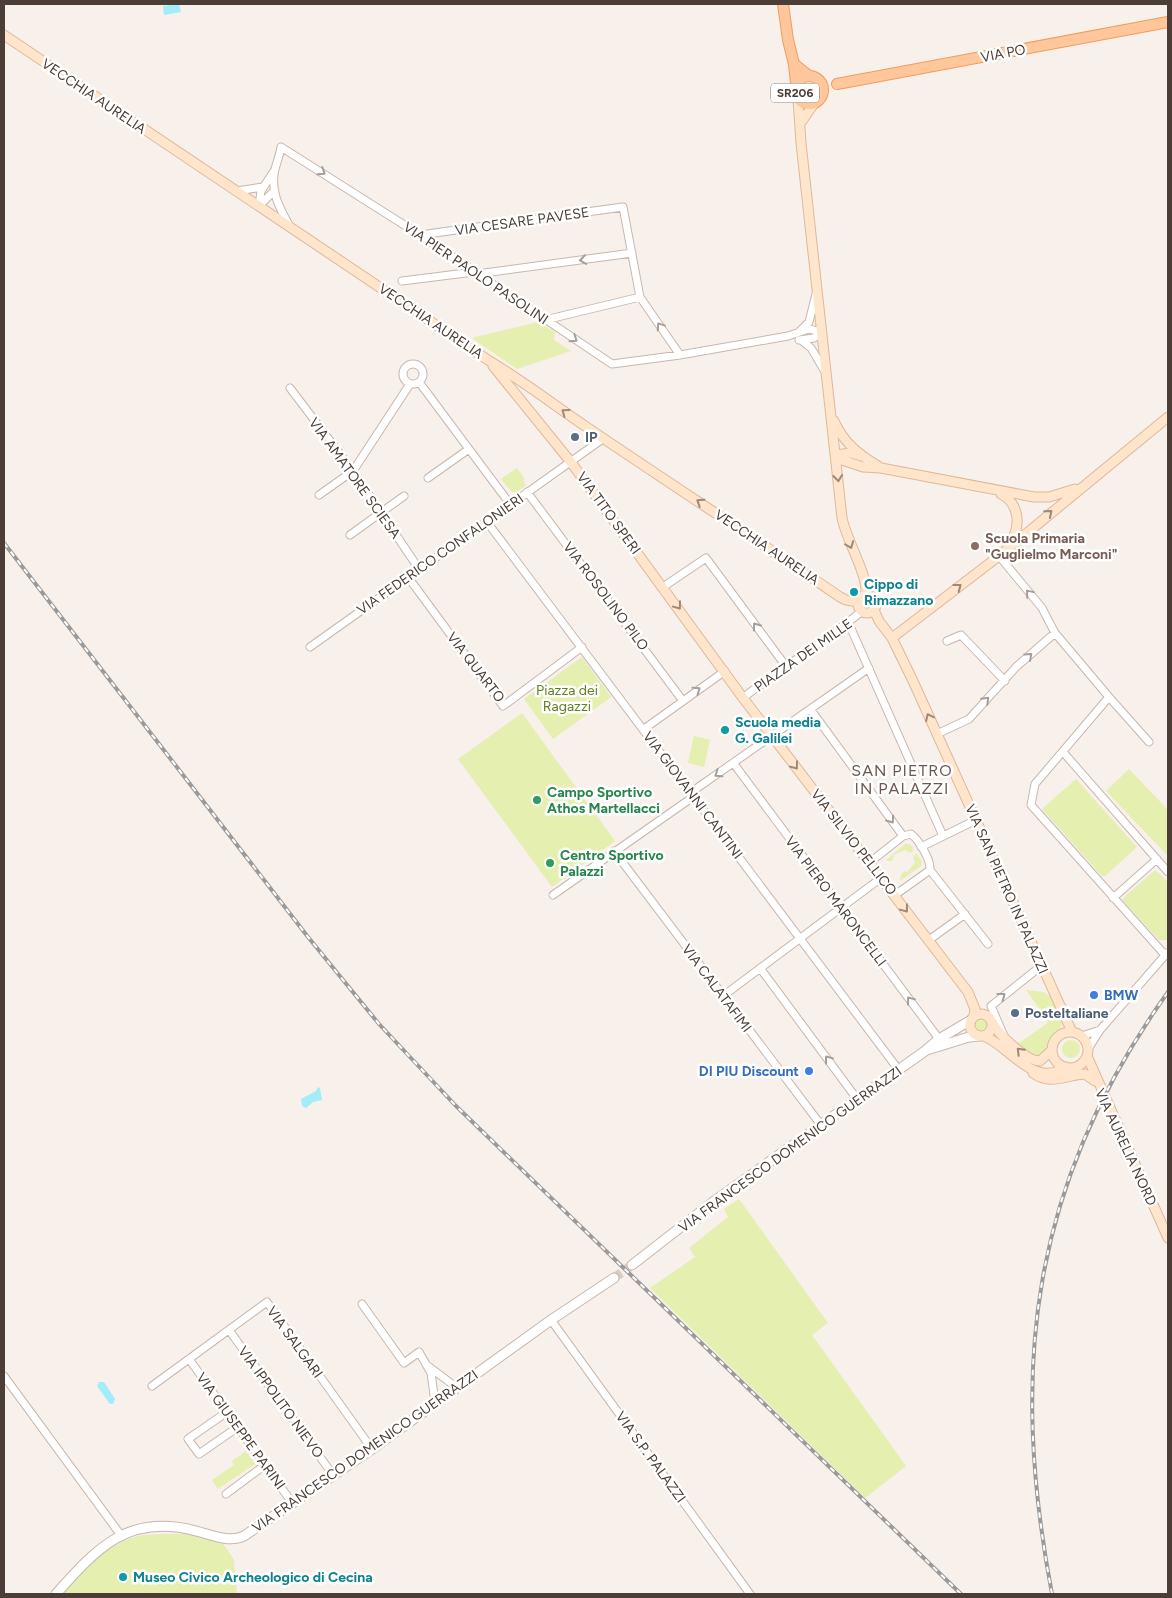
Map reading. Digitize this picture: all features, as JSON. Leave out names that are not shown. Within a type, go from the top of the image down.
[{"type":"main road","name":"SR206","points":[[783,4],[788,40],[794,64],[795,92],[798,99],[806,103],[818,99],[822,86],[813,77],[794,64]]},
{"type":"main road","name":"VIA PO","points":[[813,77],[837,84],[1168,22]]},
{"type":"main road","name":"VECCHIA AURELIA","points":[[4,35],[488,360],[542,393],[604,438],[840,597],[846,600],[862,598]]},
{"type":"main road","name":"SR206","points":[[796,84],[802,78],[813,77]]},
{"type":"main road","name":"VIA PO","points":[[818,99],[837,84]]},
{"type":"main road","points":[[798,99],[816,289],[845,533],[867,585],[862,598],[862,611],[868,613],[874,610]]},
{"type":"main road","points":[[800,129],[802,118],[818,99]]},
{"type":"main road","name":"VIA TITO SPERI","points":[[488,360],[529,408],[570,461],[725,671]]},
{"type":"main road","points":[[529,408],[529,397],[542,393]]},
{"type":"main road","points":[[830,412],[840,433],[861,456],[881,468]]},
{"type":"main road","points":[[862,598],[875,600],[874,610],[881,624],[892,638],[999,556],[1081,486],[1167,421]]},
{"type":"main road","points":[[835,456],[851,454],[861,456]]},
{"type":"main road","points":[[835,456],[863,467],[881,468],[994,491],[1034,497],[1049,497],[1081,486]]},
{"type":"main road","points":[[994,491],[1013,502],[1018,521],[1011,542],[999,556]]},
{"type":"main road","name":"VIA SAN PIETRO IN PALAZZI","points":[[892,638],[1072,1032]]},
{"type":"main road","name":"VIA SILVIO PELLICO","points":[[725,671],[743,698],[968,992],[975,1009],[973,1018]]},
{"type":"main road","points":[[1052,1050],[1040,1061],[1033,1061],[1004,1036],[985,1014],[973,1018],[971,1030],[1002,1046],[1023,1066],[1041,1079],[1052,1080],[1085,1074],[1097,1083]]},
{"type":"main road","points":[[982,1036],[992,1029],[992,1022]]},
{"type":"main road","points":[[1023,1066],[1043,1073],[1056,1072],[1066,1067],[1080,1064],[1088,1053],[1082,1036],[1072,1032],[1061,1034],[1053,1044],[1052,1050],[1056,1061],[1066,1067]]},
{"type":"main road","name":"VIA AURELIA NORD","points":[[1088,1053],[1097,1083],[1168,1238]]},
{"type":"street","name":"VIA PIER PAOLO PASOLINI","points":[[274,171],[281,147],[420,235],[615,365],[680,356],[788,336],[799,336]]},
{"type":"street","points":[[259,206],[263,187],[274,171]]},
{"type":"street","points":[[274,171],[276,201],[289,225]]},
{"type":"street","points":[[237,190],[252,190],[263,187]]},
{"type":"street","points":[[259,206],[274,191]]},
{"type":"street","name":"VIA CESARE PAVESE","points":[[420,235],[623,207],[632,253]]},
{"type":"street","points":[[402,281],[632,253],[640,297],[680,356]]},
{"type":"street","points":[[799,336],[809,322],[816,289]]},
{"type":"street","points":[[545,320],[640,297]]},
{"type":"street","points":[[799,336],[814,329],[821,332]]},
{"type":"street","points":[[799,336],[812,348],[826,374]]},
{"type":"street","points":[[319,494],[353,471],[410,384],[419,382],[423,376],[422,370],[417,365],[410,364],[404,368],[402,374],[404,380],[410,384]]},
{"type":"street","points":[[419,382],[510,504]]},
{"type":"street","name":"VIA AMATORE SCIESA","points":[[290,388],[353,471],[420,569]]},
{"type":"street","name":"VIA FEDERICO CONFALONIERI","points":[[310,647],[604,438]]},
{"type":"street","points":[[428,478],[469,449]]},
{"type":"street","name":"VIA ROSOLINO PILO","points":[[527,492],[683,701]]},
{"type":"street","points":[[350,535],[404,496]]},
{"type":"street","name":"VIA GIOVANNI CANTINI","points":[[487,522],[898,1070]]},
{"type":"street","points":[[999,556],[1042,608],[1055,633],[1149,742]]},
{"type":"street","points":[[663,587],[706,558],[785,666]]},
{"type":"street","name":"VIA QUARTO","points":[[408,577],[503,706],[582,648]]},
{"type":"street","name":"PIAZZA DEI MILLE","points":[[743,698],[785,666],[849,624],[862,611]]},
{"type":"street","points":[[849,624],[943,836]]},
{"type":"street","points":[[937,734],[969,719],[1016,667],[1055,633]]},
{"type":"street","points":[[947,641],[961,635],[1005,681]]},
{"type":"street","points":[[553,895],[869,668]]},
{"type":"street","points":[[644,729],[725,671]]},
{"type":"street","points":[[1088,1053],[1100,1030],[1167,954],[1113,898],[1031,805],[1034,784],[1109,697]]},
{"type":"street","points":[[811,710],[903,836]]},
{"type":"street","points":[[1063,752],[1168,872]]},
{"type":"street","name":"VIA PIERO MARONCELLI","points":[[734,764],[939,1039]]},
{"type":"street","points":[[921,848],[976,820]]},
{"type":"street","points":[[869,863],[903,836],[913,836],[930,864],[930,870],[988,944]]},
{"type":"street","name":"VIA CALATAFIMI","points":[[614,851],[821,1125]]},
{"type":"street","points":[[1113,898],[1156,859]]},
{"type":"street","points":[[895,896],[930,870]]},
{"type":"street","points":[[723,996],[881,878]]},
{"type":"street","points":[[928,940],[965,914]]},
{"type":"street","points":[[1004,1036],[991,1006],[1041,966]]},
{"type":"street","points":[[760,968],[857,1098]]},
{"type":"street","name":"VIA FRANCESCO DOMENICO GUERRAZZI","points":[[632,1265],[712,1202],[925,1051],[939,1039],[973,1018]]},
{"type":"street","points":[[1082,1036],[1100,1030]]},
{"type":"street","name":"VIA FRANCESCO DOMENICO GUERRAZZI","points":[[925,1051],[970,1037],[982,1036]]},
{"type":"street","name":"VIA FRANCESCO DOMENICO GUERRAZZI","points":[[56,1594],[99,1549],[120,1534],[137,1530],[169,1527],[235,1539],[251,1532],[551,1320],[614,1278]]},
{"type":"street","name":"VIA SALGARI","points":[[152,1386],[267,1302],[372,1448]]},
{"type":"street","points":[[362,1304],[404,1363],[419,1352],[428,1366],[456,1388]]},
{"type":"street","name":"VIA S.P. PALAZZI","points":[[551,1320],[750,1594]]},
{"type":"street","name":"VIA IPPOLITO NIEVO","points":[[229,1330],[333,1475]]},
{"type":"street","name":"VIA GIUSEPPE PARINI","points":[[189,1359],[293,1504]]},
{"type":"street","points":[[428,1366],[435,1402]]},
{"type":"street","points":[[4,1376],[120,1534]]},
{"type":"street","points":[[227,1412],[188,1439],[199,1454],[238,1428]]},
{"type":"street","points":[[226,1494],[265,1465]]},
{"type":"green space","points":[[539,322],[555,332],[554,340],[571,351],[517,369],[473,339],[475,337]]},
{"type":"green space","points":[[517,468],[525,479],[523,480],[526,485],[517,492],[512,492],[501,479]]},
{"type":"green space","name":"Piazza dei Ragazzi","points":[[582,657],[611,697],[553,739],[524,699]]},
{"type":"green space","name":"Campo Sportivo Athos Martellacci","points":[[522,713],[615,841],[552,887],[458,759]]},
{"type":"green space","points":[[694,736],[710,740],[704,767],[688,763]]},
{"type":"green space","points":[[1129,769],[1168,810],[1168,856],[1106,791]]},
{"type":"green space","points":[[1076,779],[1137,847],[1105,876],[1102,876],[1042,809]]},
{"type":"green space","points":[[905,844],[910,844],[914,850],[910,853],[905,850],[894,855],[892,861],[885,861]]},
{"type":"green space","points":[[916,853],[922,861],[921,866],[900,881],[901,874],[905,871],[907,872],[915,863],[913,857]]},
{"type":"green space","points":[[1155,870],[1168,882],[1168,940],[1159,940],[1123,901],[1123,898]]},
{"type":"green space","points":[[1026,990],[1043,992],[1051,997],[1055,1001],[1062,1020],[1061,1027],[1053,1035],[1042,1056],[1031,1058],[1013,1041],[1019,1043],[1049,1022]]},
{"type":"green space","points":[[982,1017],[990,1025],[982,1033],[974,1025]]},
{"type":"green space","points":[[1067,1040],[1075,1040],[1080,1045],[1078,1056],[1067,1058],[1062,1053],[1062,1045]]},
{"type":"green space","points":[[739,1199],[828,1323],[812,1335],[906,1466],[865,1498],[650,1288],[695,1257],[689,1248],[728,1217],[724,1209]]},
{"type":"green space","points":[[246,1451],[255,1464],[218,1489],[212,1480],[234,1465],[232,1461]]},
{"type":"green space","points":[[187,1534],[222,1542],[234,1560],[237,1594],[63,1594],[86,1568],[114,1546],[138,1536]]},
{"type":"water","points":[[179,4],[181,12],[164,15],[163,6]]},
{"type":"water","points":[[318,1087],[320,1088],[322,1100],[313,1102],[306,1108],[302,1106],[301,1099],[316,1091]]},
{"type":"water","points":[[99,1382],[104,1382],[115,1399],[113,1404],[110,1404],[97,1386]]},
{"type":"tunnel","points":[[614,1278],[632,1265]]},
{"type":"railway","points":[[4,543],[308,937],[379,1024],[456,1106],[961,1594]]},
{"type":"railway","points":[[1052,1594],[1039,1511],[1033,1431],[1034,1354],[1042,1280],[1060,1207],[1086,1135],[1122,1063],[1168,992]]},
{"type":"place","name":"IP","points":[[575,437]]},
{"type":"place","name":"Scuola Primaria \"Guglielmo Marconi\"","points":[[975,546]]},
{"type":"place","name":"Cippo di Rimazzano","points":[[854,592]]},
{"type":"place","name":"Scuola media G. Galilei","points":[[725,730]]},
{"type":"place","name":"Campo Sportivo Athos Martellacci","points":[[537,800]]},
{"type":"place","name":"Centro Sportivo Palazzi","points":[[550,863]]},
{"type":"place","name":"BMW","points":[[1094,995]]},
{"type":"place","name":"PosteItaliane","points":[[1015,1013]]},
{"type":"place","name":"DI PIU Discount","points":[[809,1071]]},
{"type":"place","name":"Museo Civico Archeologico di Cecina","points":[[123,1577]]},
{"type":"district","name":"SAN PIETRO IN PALAZZI","points":[[902,779]]}]
